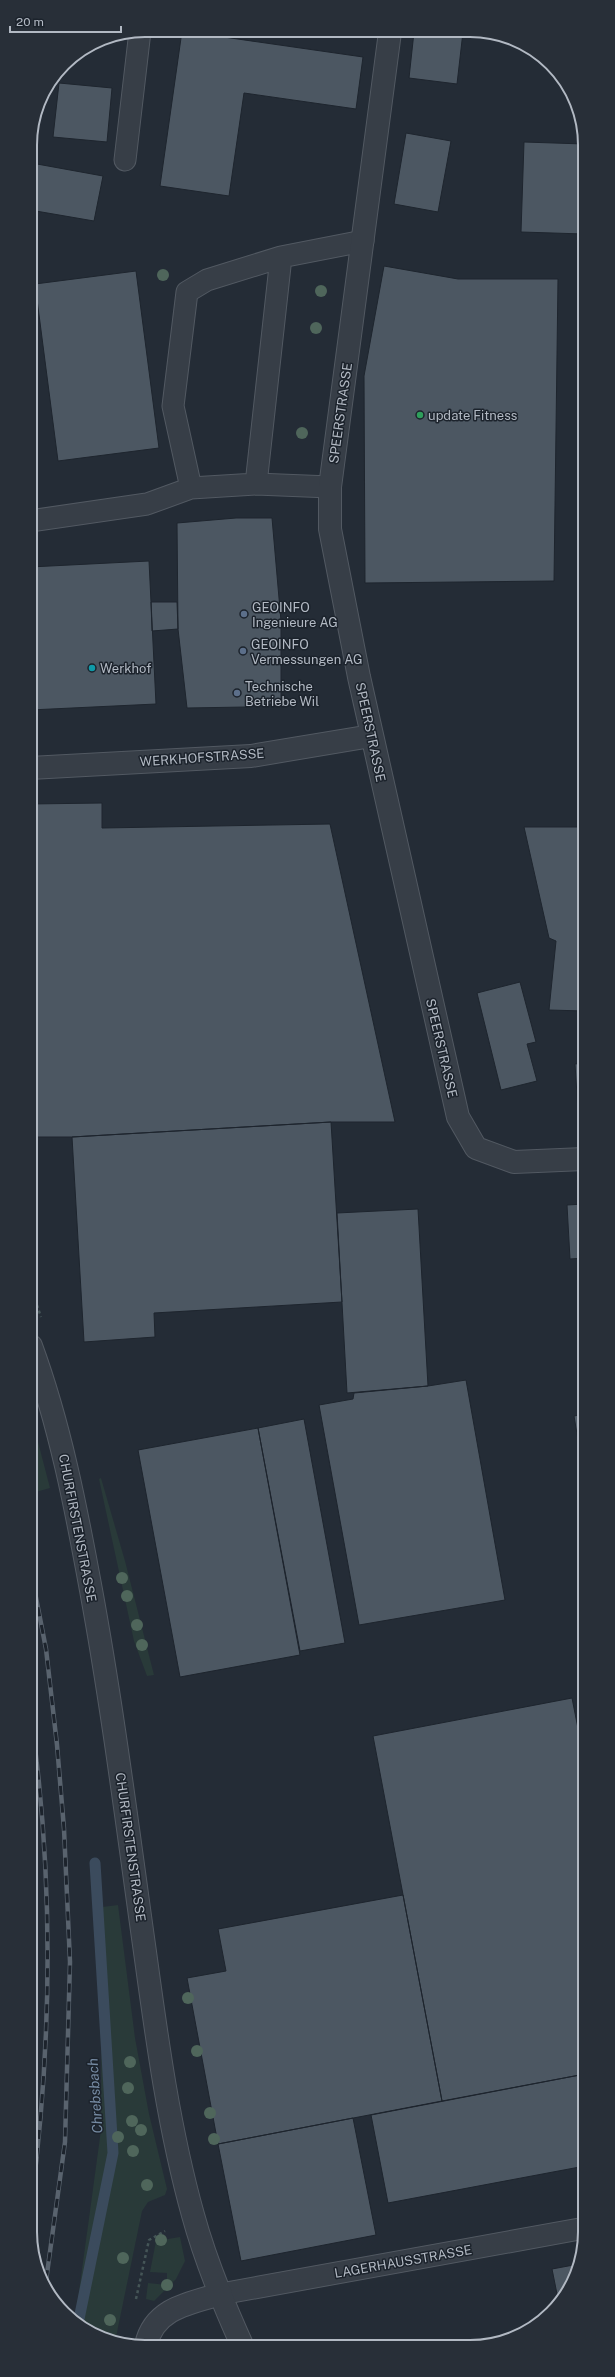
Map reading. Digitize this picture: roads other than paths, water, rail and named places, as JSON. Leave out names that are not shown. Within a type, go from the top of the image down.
[{"type":"street","name":"SPEERSTRASSE","points":[[389,37],[364,241],[330,487],[330,529],[371,736],[458,1117],[476,1148],[514,1162],[578,1159]]},
{"type":"street","name":"WERKHOFSTRASSE","points":[[37,768],[251,756],[371,736]]},
{"type":"street","name":"CHURFIRSTENSTRASSE","points":[[37,1362],[43,1379],[64,1457],[83,1549],[112,1712],[160,2055],[178,2152],[193,2215],[221,2294],[240,2340]]},
{"type":"street","points":[[148,2340],[158,2319],[178,2306],[221,2294]]},
{"type":"lane","points":[[125,160],[139,37]]},
{"type":"lane","points":[[191,488],[173,406],[188,292],[207,280],[281,257],[364,241]]},
{"type":"lane","points":[[256,484],[281,257]]},
{"type":"lane","points":[[37,520],[146,504],[191,488],[256,484],[330,487]]},
{"type":"lane","name":"LAGERHAUSSTRASSE","points":[[221,2294],[578,2229]]},
{"type":"waterway","name":"Chrebsbach","points":[[79,2318],[113,2153],[95,1863]]},
{"type":"railway","points":[[37,1603],[46,1649],[57,1745],[64,1829],[70,1962],[65,2142],[47,2276]]},
{"type":"railway","points":[[37,1769],[44,1839],[48,1961],[43,2084],[37,2153]]},
{"type":"place","name":"update Fitness","points":[[420,415]]},
{"type":"place","name":"GEOINFO Ingenieure AG","points":[[244,614]]},
{"type":"place","name":"GEOINFO Vermessungen AG","points":[[243,651]]},
{"type":"place","name":"Werkhof","points":[[92,668]]},
{"type":"place","name":"Technische Betriebe Wil","points":[[237,693]]}]
